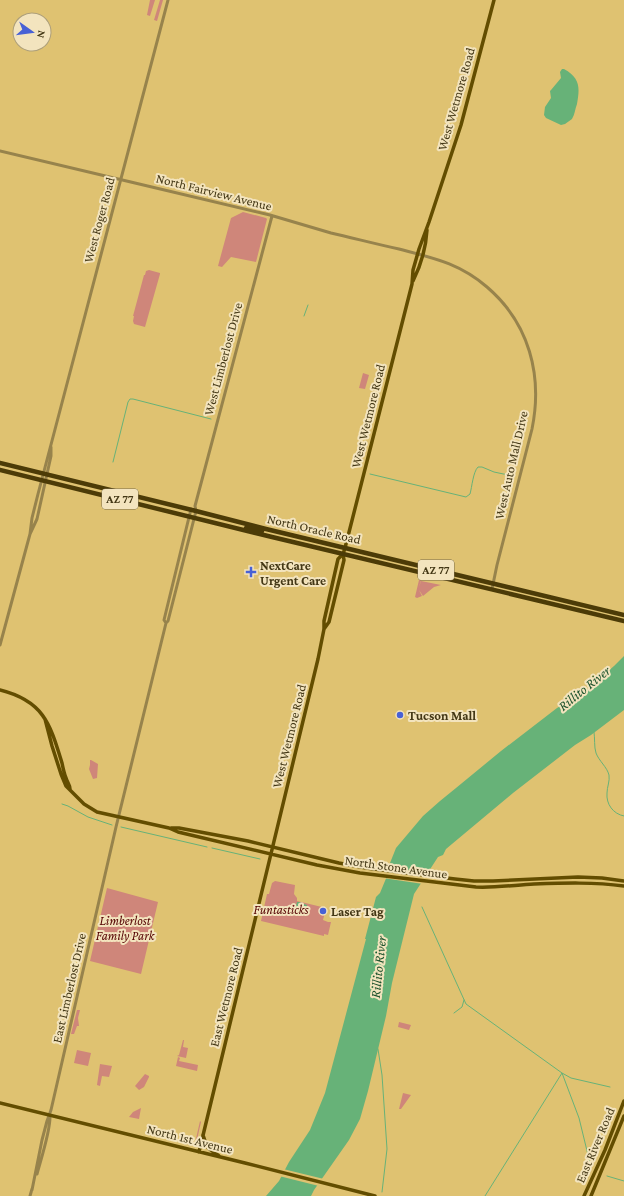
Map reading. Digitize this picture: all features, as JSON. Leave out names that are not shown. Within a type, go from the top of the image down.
[{"type":"highway","name":"North Oracle Road","points":[[0,463],[45,475],[194,509],[624,622]]},
{"type":"highway","name":"North Oracle Road","points":[[0,470],[343,554],[624,617]]},
{"type":"highway","points":[[96,493],[103,492],[117,496],[121,493]]},
{"type":"highway","points":[[119,499],[122,496],[145,498]]},
{"type":"highway","points":[[231,527],[235,525],[262,531],[266,529]]},
{"type":"highway","points":[[265,535],[269,533],[294,539],[303,538]]},
{"type":"highway","points":[[602,616],[608,615],[624,617]]},
{"type":"main road","name":"West Wetmore Road","points":[[273,847],[324,629],[324,621],[338,559],[343,554],[345,548],[412,284],[413,270],[461,125],[494,0]]},
{"type":"main road","name":"West Wetmore Road","points":[[412,284],[423,255],[427,239],[427,226]]},
{"type":"main road","name":"North Stone Avenue","points":[[0,690],[16,694],[27,699],[38,709],[45,719],[47,730],[66,786],[84,804],[97,812],[169,828],[185,834],[317,865],[360,873],[465,886],[487,887],[534,884],[592,883],[624,886]]},
{"type":"main road","name":"North Stone Avenue","points":[[169,828],[196,830],[339,863],[431,876],[474,881],[578,877],[624,881]]},
{"type":"main road","name":"East Wetmore Road","points":[[199,1152],[273,847]]},
{"type":"main road","name":"East River Road","points":[[584,1196],[605,1150],[624,1101]]},
{"type":"main road","name":"North 1st Avenue","points":[[0,1103],[375,1196]]},
{"type":"main road","name":"East River Road","points":[[591,1196],[624,1116]]},
{"type":"main road","points":[[204,1135],[207,1147],[222,1158]]},
{"type":"street","name":"West Roger Road","points":[[0,645],[30,534],[32,518],[52,456],[51,445],[168,0]]},
{"type":"street","name":"North Fairview Avenue","points":[[0,151],[272,216],[323,231],[423,255]]},
{"type":"street","name":"West Limberlost Drive","points":[[141,724],[166,623],[172,607],[194,509],[272,216]]},
{"type":"street","name":"West Auto Mall Drive","points":[[423,255],[436,258],[461,269],[484,284],[501,300],[522,330],[534,365],[536,392],[534,417],[492,587]]},
{"type":"street","name":"West Limberlost Drive","points":[[166,623],[164,620],[175,571],[192,517]]},
{"type":"street","points":[[175,571],[179,575]]},
{"type":"street","points":[[168,602],[172,607]]},
{"type":"street","name":"East Limberlost Drive","points":[[30,1196],[50,1121],[50,1115],[141,724]]},
{"type":"green space","points":[[150,0],[155,0],[150,16],[147,15]]},
{"type":"green space","points":[[160,0],[163,0],[157,21],[154,20]]},
{"type":"green space","points":[[243,212],[267,219],[256,262],[231,257],[222,267],[218,266],[231,218]]},
{"type":"green space","points":[[149,270],[160,274],[145,327],[134,324],[133,316],[144,275],[146,271]]},
{"type":"green space","points":[[363,373],[369,375],[365,389],[359,388]]},
{"type":"green space","points":[[419,580],[421,580],[419,587],[421,581],[441,585],[434,587],[423,596],[419,590],[422,596],[417,598],[415,597]]},
{"type":"green space","points":[[90,760],[98,764],[97,778],[93,779],[89,769]]},
{"type":"green space","name":"Funtasticks","points":[[275,881],[295,885],[294,894],[297,901],[326,908],[323,920],[331,922],[328,935],[324,934],[324,936],[261,921],[267,894],[269,894],[272,883]]},
{"type":"green space","name":"Limberlost Family Park","points":[[107,888],[158,902],[141,974],[90,961]]},
{"type":"green space","points":[[77,1010],[80,1010],[78,1018],[79,1026],[77,1026],[74,1034],[71,1034]]},
{"type":"green space","points":[[399,1022],[411,1025],[409,1030],[398,1027]]},
{"type":"green space","points":[[183,1040],[183,1047],[188,1048],[186,1058],[177,1056],[179,1055]]},
{"type":"green space","points":[[77,1050],[91,1053],[88,1066],[74,1063]]},
{"type":"green space","points":[[178,1057],[180,1058],[179,1061],[198,1065],[197,1071],[176,1066]]},
{"type":"green space","points":[[100,1064],[112,1066],[109,1077],[102,1076],[100,1086],[97,1085]]},
{"type":"green space","points":[[145,1074],[149,1077],[144,1087],[139,1090],[135,1086]]},
{"type":"green space","points":[[403,1093],[411,1095],[401,1109],[399,1109]]},
{"type":"green space","points":[[141,1108],[139,1119],[129,1117],[133,1112]]},
{"type":"green space","points":[[200,1121],[196,1144],[194,1145],[174,1140],[174,1138],[195,1143]]},
{"type":"water","points":[[562,69],[569,72],[576,80],[578,84],[578,93],[577,104],[572,119],[561,125],[546,118],[544,115],[545,107],[551,98],[550,91],[561,78],[560,72]]},
{"type":"water","name":"Rillito River","points":[[624,656],[624,710],[575,745],[513,793],[446,849],[443,855],[438,857],[414,894],[368,1091],[360,1119],[349,1140],[311,1196],[266,1196],[279,1181],[289,1162],[310,1130],[325,1093],[376,897],[380,893],[392,864],[390,863],[396,848],[423,816],[440,801],[557,708],[584,692]]},
{"type":"water","points":[[297,902],[307,905],[306,910],[296,908]]},
{"type":"pier","points":[[388,868],[430,873],[423,884],[383,878]]},
{"type":"pier","points":[[283,1169],[324,1179],[319,1186],[279,1176]]},
{"type":"waterway","points":[[304,316],[308,305]]},
{"type":"waterway","points":[[113,462],[130,399],[211,419]]},
{"type":"waterway","points":[[370,474],[466,497],[470,494],[476,469],[478,467],[513,476]]},
{"type":"waterway","points":[[594,732],[596,753],[607,769],[609,775],[607,793],[609,805],[614,811],[624,816]]},
{"type":"waterway","points":[[62,804],[88,817],[112,825]]},
{"type":"waterway","points":[[121,827],[207,847]]},
{"type":"waterway","points":[[212,848],[260,859]]},
{"type":"waterway","points":[[422,907],[466,1004],[562,1073],[579,1118],[590,1163]]},
{"type":"waterway","points":[[454,1013],[462,1007],[464,1000]]},
{"type":"waterway","points":[[378,1049],[382,1075],[387,1149],[382,1192]]},
{"type":"waterway","points":[[485,1196],[562,1073],[571,1078],[610,1087]]},
{"type":"waterway","points":[[607,1176],[624,1181]]},
{"type":"place","name":"NextCare Urgent Care","points":[[251,572]]},
{"type":"place","name":"Tucson Mall","points":[[400,715]]},
{"type":"place","name":"Laser Tag","points":[[323,911]]}]
